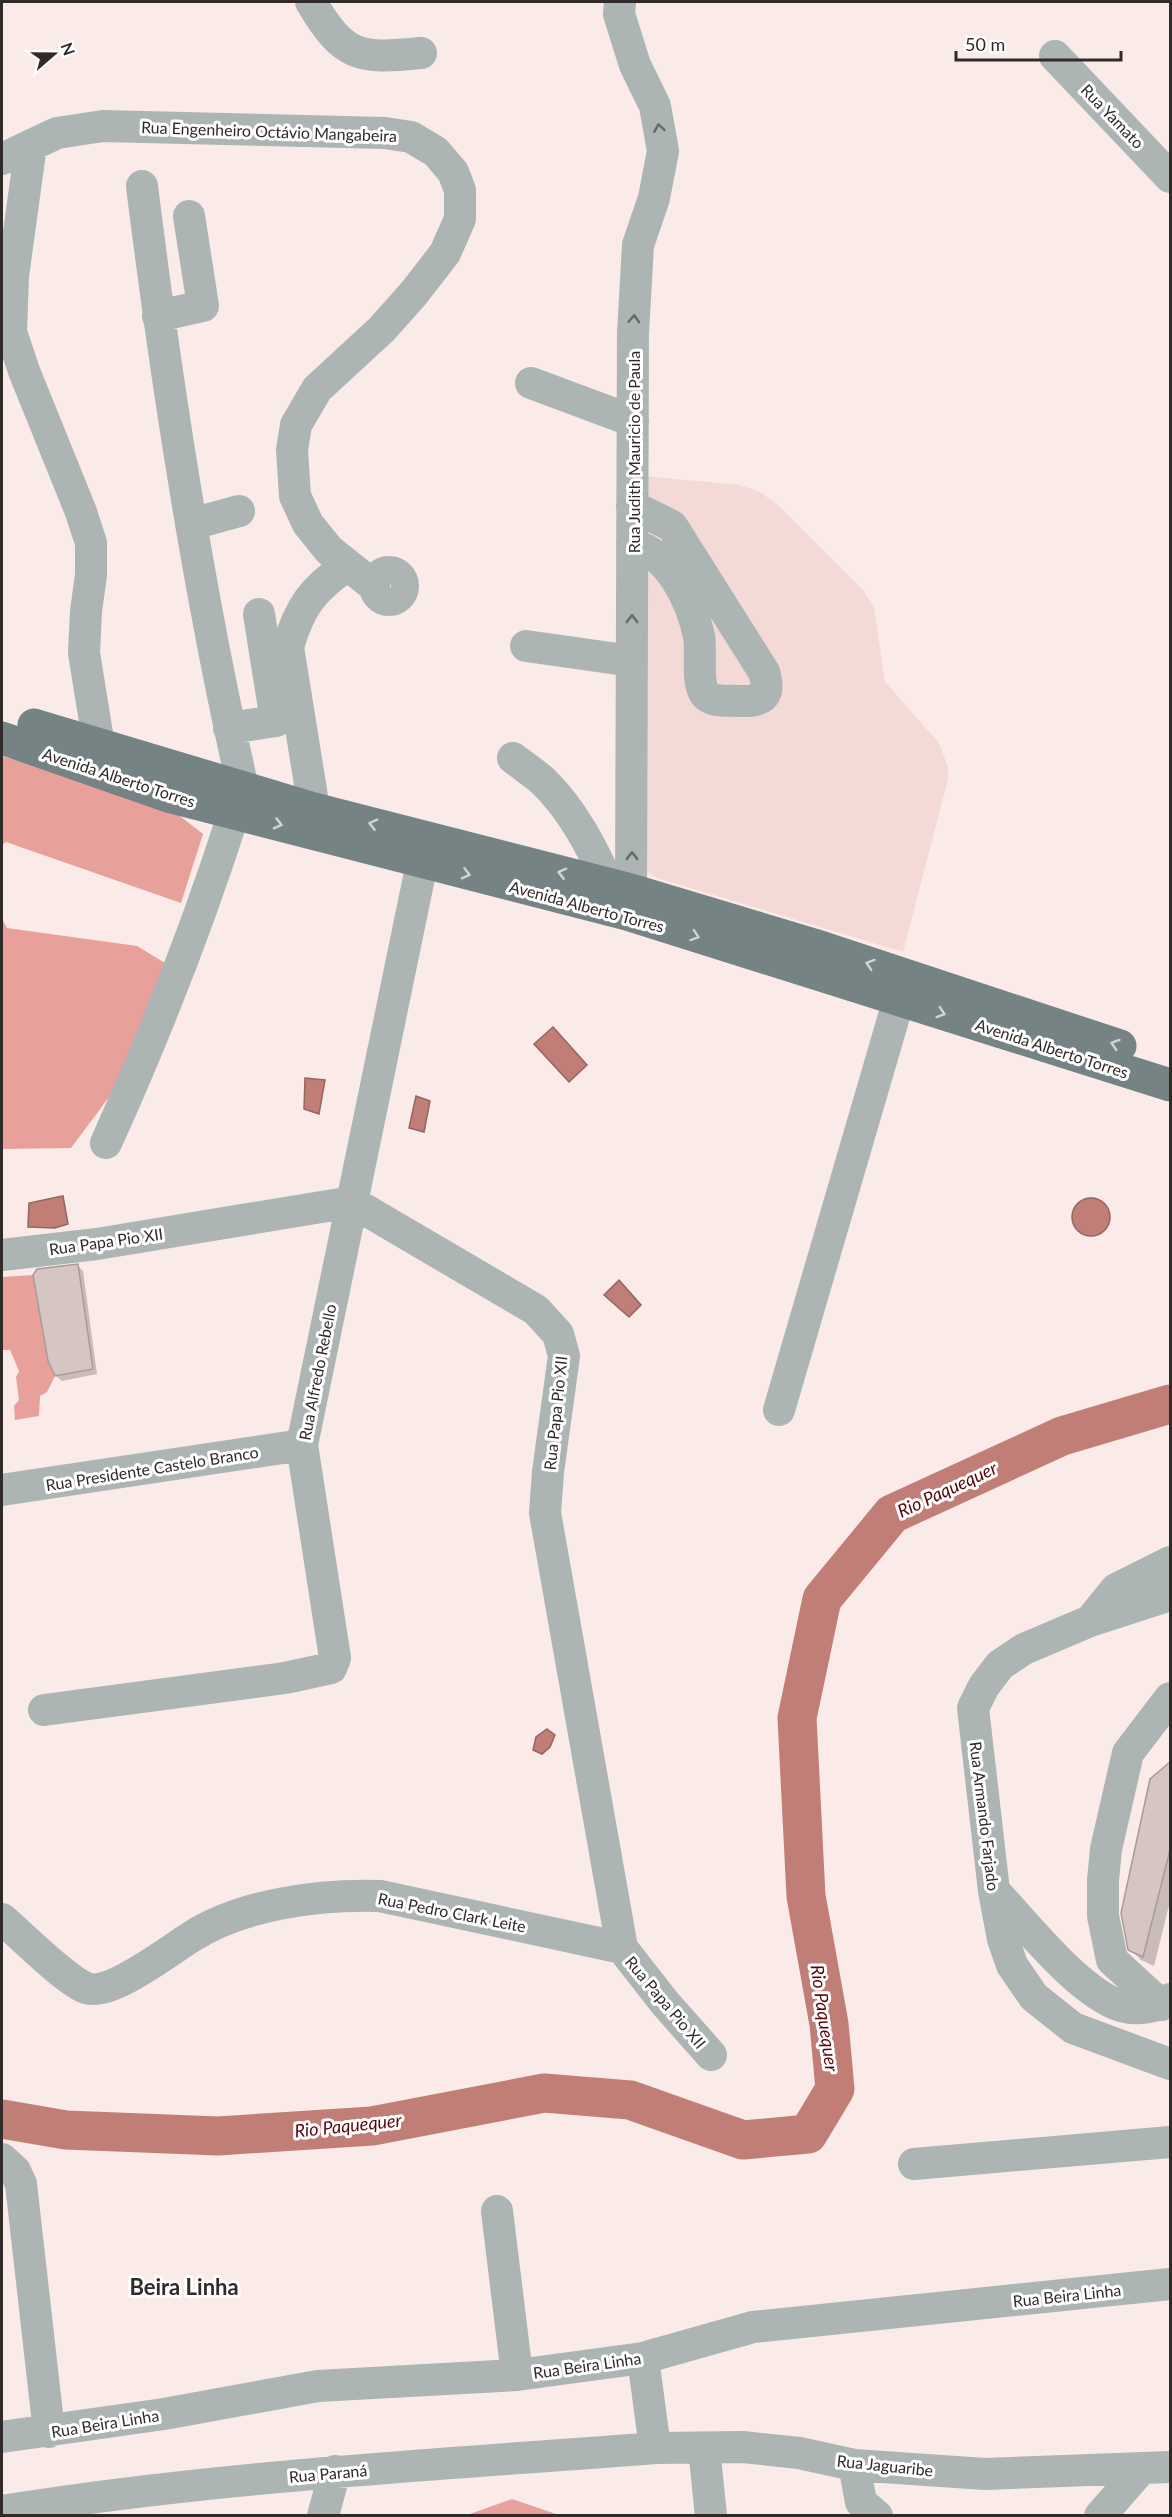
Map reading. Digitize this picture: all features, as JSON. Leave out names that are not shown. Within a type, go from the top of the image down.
[{"type":"main road","name":"Avenida Alberto Torres","points":[[2,715],[99,746],[239,801],[422,863],[623,896],[791,968],[899,999],[1170,1085]]},
{"type":"main road","name":"Avenida Alberto Torres","points":[[2,738],[168,796],[314,809],[623,896],[814,945],[1170,1062]]},
{"type":"street","points":[[311,2],[335,37],[358,53],[381,57],[421,52]]},
{"type":"street","name":"Rua Judith Mauricio de Paula","points":[[620,2],[619,14],[635,65],[655,106],[663,152],[654,198],[638,245],[633,333],[632,661],[623,896]]},
{"type":"street","name":"Rua Yamato","points":[[1055,56],[1153,156],[1170,177]]},
{"type":"street","name":"Rua Engenheiro Octávio Mangabeira","points":[[2,159],[57,133],[103,126],[385,134],[411,138],[436,152],[453,172],[460,190],[460,219],[445,254],[382,329],[317,388],[296,425],[291,450],[295,496],[308,524],[329,550],[374,586]]},
{"type":"street","points":[[31,145],[13,276],[11,332],[91,543],[92,575],[86,610],[84,653],[99,746]]},
{"type":"street","points":[[106,1143],[148,1049],[181,966],[239,801],[229,728],[192,524],[158,316],[142,186]]},
{"type":"street","points":[[158,316],[203,306],[189,216]]},
{"type":"street","points":[[531,383],[633,421]]},
{"type":"street","points":[[632,506],[672,526],[764,672],[768,685],[766,693],[760,700],[711,699],[706,695],[702,687],[699,636],[687,598],[667,566],[646,548],[632,544]]},
{"type":"street","points":[[192,524],[239,511]]},
{"type":"street","points":[[314,809],[288,647],[295,624],[309,600],[324,581],[347,566]]},
{"type":"street","points":[[229,728],[276,721],[259,614]]},
{"type":"street","points":[[526,646],[632,661]]},
{"type":"street","points":[[513,758],[543,781],[560,801],[623,896]]},
{"type":"street","name":"Rua Alfredo Rebello","points":[[44,1710],[285,1678],[331,1668],[335,1658],[302,1445],[422,863]]},
{"type":"street","points":[[779,1410],[899,999]]},
{"type":"street","name":"Rua Papa Pio XII","points":[[2,1255],[97,1244],[352,1202],[536,1310],[558,1334],[564,1356],[548,1472],[545,1513],[622,1948],[665,2003],[711,2055]]},
{"type":"street","name":"Rua Presidente Castelo Branco","points":[[2,1491],[302,1445]]},
{"type":"street","points":[[1090,1621],[1116,1589],[1170,1562]]},
{"type":"street","name":"Rua Armando Farjado","points":[[1170,1595],[1090,1621],[1024,1649],[1000,1665],[984,1686],[973,1708],[994,1891],[1003,1939],[1012,1965],[1035,1996],[1073,2028],[1170,2064]]},
{"type":"street","points":[[1166,2002],[1112,1960],[1103,1917],[1106,1849],[1128,1753],[1166,1704],[1170,1677]]},
{"type":"street","points":[[994,1891],[1072,1973],[1096,1992],[1122,2006],[1141,2008],[1166,2002]]},
{"type":"street","name":"Rua Pedro Clark Leite","points":[[2,1918],[68,1976],[88,1989],[106,1987],[140,1972],[193,1935],[220,1921],[252,1909],[348,1895],[380,1896],[622,1948]]},
{"type":"street","points":[[914,2164],[1170,2142]]},
{"type":"street","points":[[2,2159],[15,2170],[21,2184],[49,2432]]},
{"type":"street","points":[[497,2211],[517,2375]]},
{"type":"street","name":"Rua Beira Linha","points":[[2,2437],[49,2432],[318,2386],[517,2375],[643,2358],[753,2327],[1170,2284]]},
{"type":"street","points":[[643,2358],[655,2448]]},
{"type":"street","name":"Rua Jaguaribe","points":[[655,2448],[743,2447],[799,2452],[854,2466],[985,2474],[1156,2467]]},
{"type":"street","name":"Rua Paraná","points":[[2,2511],[180,2487],[335,2471],[655,2448]]},
{"type":"street","points":[[704,2448],[711,2516]]},
{"type":"street","points":[[854,2466],[861,2502],[877,2516]]},
{"type":"street","points":[[1100,2516],[1156,2467]]},
{"type":"street","points":[[323,2516],[335,2471]]},
{"type":"shaded area","points":[[643,476],[739,485],[758,491],[777,504],[863,590],[874,608],[885,682],[939,743],[948,767],[948,779],[903,952],[657,878],[647,872]]},
{"type":"shaded area","points":[[2,756],[163,803],[203,834],[181,903],[6,842],[2,845]]},
{"type":"shaded area","points":[[2,919],[7,928],[137,946],[165,963],[115,1089],[71,1148],[2,1149]]},
{"type":"shaded area","points":[[553,1027],[587,1065],[569,1082],[534,1044]]},
{"type":"shaded area","points":[[305,1078],[325,1080],[319,1114],[304,1109]]},
{"type":"shaded area","points":[[416,1096],[430,1101],[424,1132],[409,1128]]},
{"type":"shaded area","points":[[63,1196],[68,1224],[55,1228],[28,1227],[29,1203]]},
{"type":"shaded area","points":[[1091,1198],[1104,1204],[1110,1217],[1104,1230],[1091,1236],[1078,1230],[1072,1217],[1078,1204]]},
{"type":"shaded area","points":[[33,1275],[48,1361],[55,1376],[47,1392],[40,1396],[39,1416],[15,1420],[14,1406],[19,1400],[16,1377],[19,1371],[10,1350],[2,1350],[2,1277]]},
{"type":"shaded area","points":[[619,1280],[641,1305],[629,1317],[604,1295]]},
{"type":"shaded area","points":[[547,1729],[555,1735],[550,1747],[542,1754],[533,1750],[536,1737]]},
{"type":"shaded area","points":[[512,2499],[559,2515],[467,2515]]},
{"type":"building","points":[[78,1264],[93,1369],[55,1376],[48,1361],[33,1275],[37,1269]]},
{"type":"building","points":[[1170,1762],[1170,1850],[1143,1957],[1128,1950],[1121,1913],[1150,1779]]},
{"type":"waterway","name":"Rio Paquequer","points":[[2,2119],[66,2130],[218,2136],[372,2126],[544,2093],[630,2100],[743,2140],[808,2134],[835,2089],[829,2024],[806,1896],[797,1718],[822,1599],[892,1514],[1062,1436],[1170,1404]]},
{"type":"district","name":"Beira Linha","points":[[184,2286]]}]
